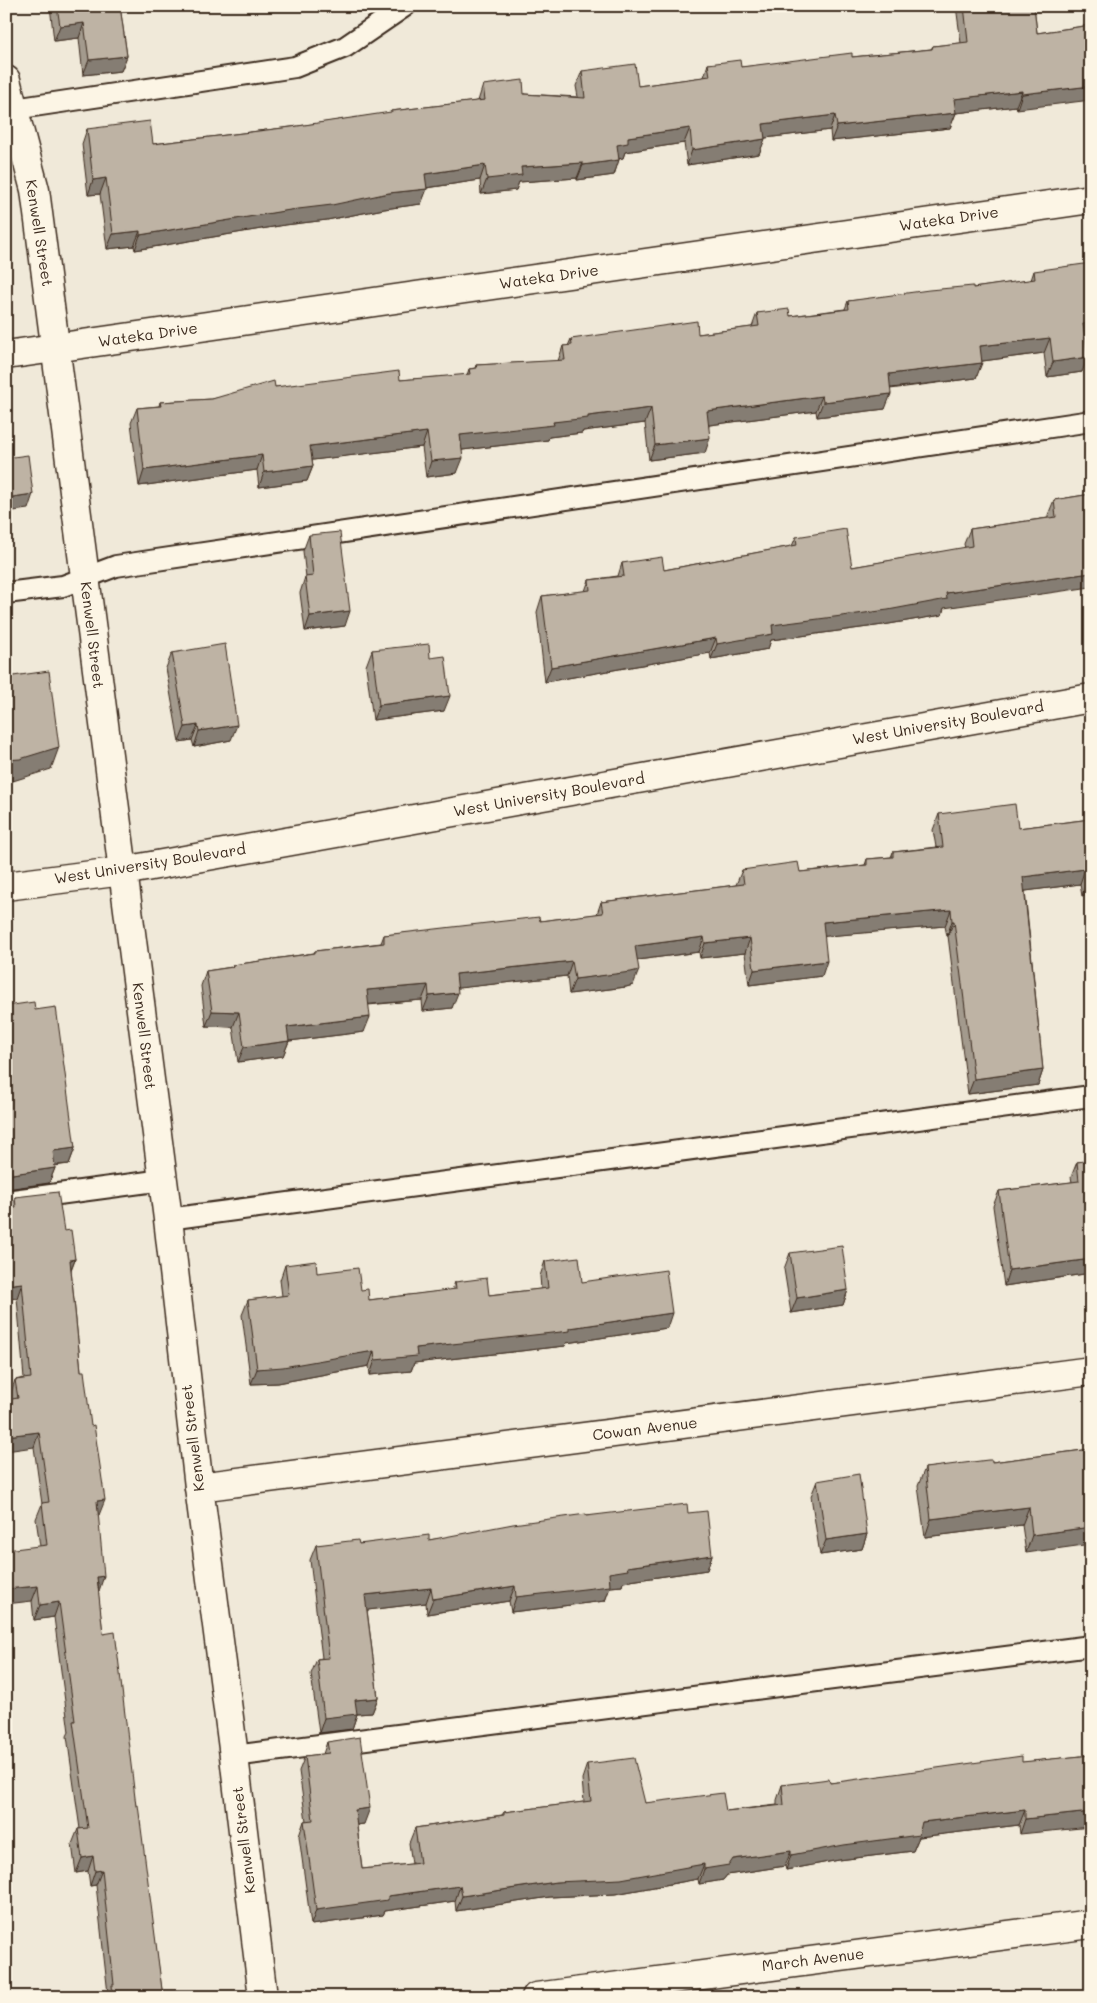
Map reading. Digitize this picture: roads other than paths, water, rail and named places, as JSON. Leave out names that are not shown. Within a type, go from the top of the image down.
[{"type":"street","name":"Kenwell Street","points":[[6,80],[35,190],[168,1219],[262,1997]]},
{"type":"street","name":"Wateka Drive","points":[[6,356],[1091,199]]},
{"type":"street","name":"West University Boulevard","points":[[6,886],[123,871],[1091,698]]},
{"type":"street","name":"Cowan Avenue","points":[[199,1488],[1091,1371]]},
{"type":"street","name":"March Avenue","points":[[536,1997],[1091,1924]]},
{"type":"lane","points":[[14,109],[295,67],[346,47],[405,6]]},
{"type":"lane","points":[[6,593],[63,586],[116,566],[1091,421]]},
{"type":"lane","points":[[168,1219],[1091,1096]]},
{"type":"lane","points":[[6,1201],[162,1180]]},
{"type":"lane","points":[[234,1756],[1091,1646]]}]
